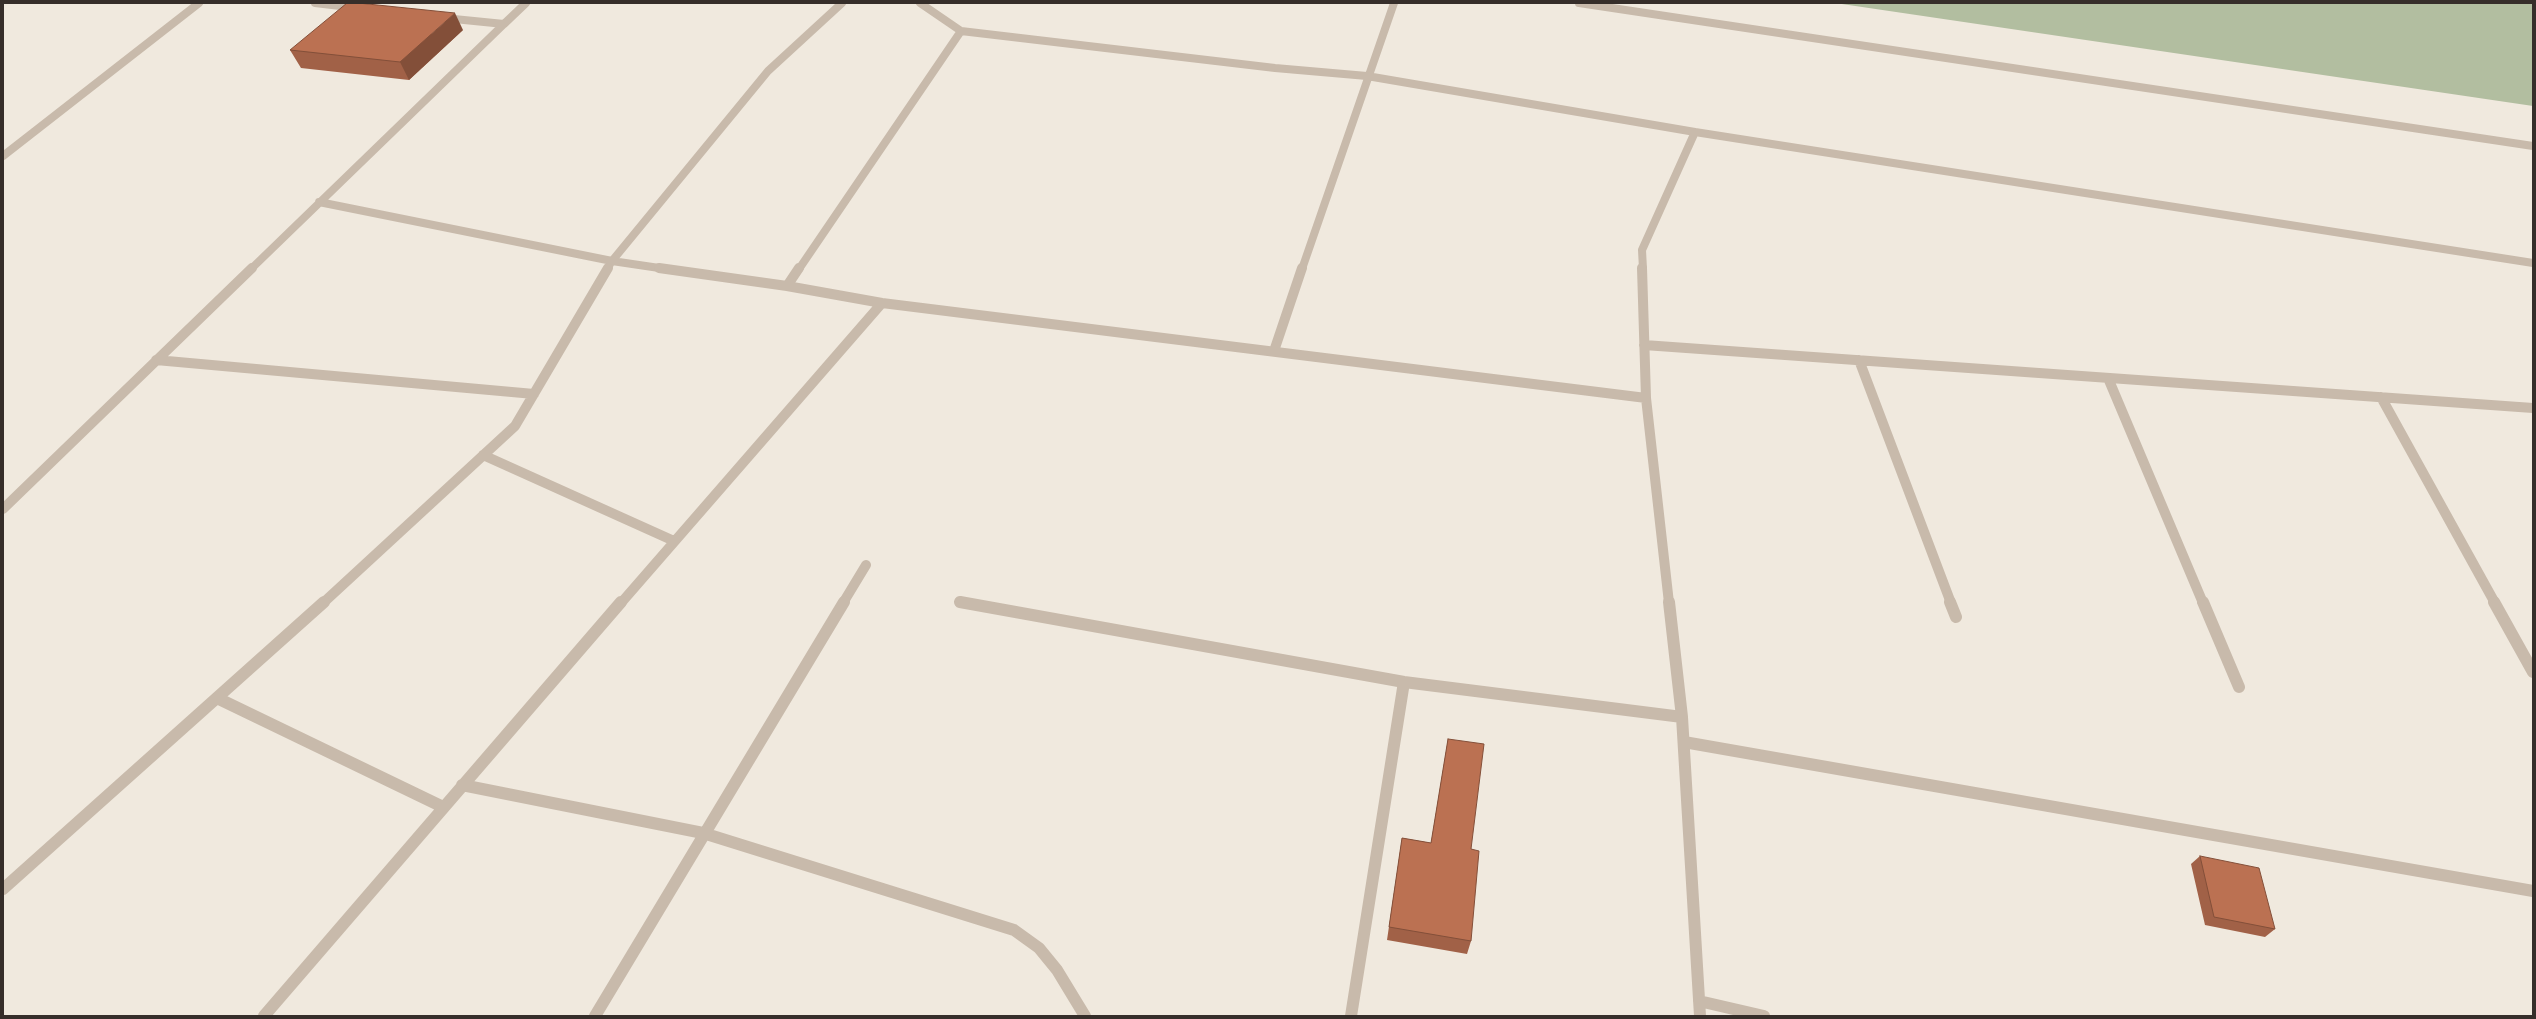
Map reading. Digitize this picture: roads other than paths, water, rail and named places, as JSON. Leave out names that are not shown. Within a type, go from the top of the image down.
[{"type":"street","points":[[3,156],[198,3]]},
{"type":"street","points":[[315,3],[365,10]]},
{"type":"street","points":[[3,508],[526,3]]},
{"type":"street","points":[[3,889],[217,698],[515,426],[612,261],[768,71],[842,3]]},
{"type":"street","points":[[920,3],[961,31],[1275,68],[1367,76],[1695,132],[2533,263]]},
{"type":"street","points":[[1274,351],[1367,76],[1394,3]]},
{"type":"street","points":[[1579,3],[2533,146]]},
{"type":"street","points":[[435,17],[504,24]]},
{"type":"street","points":[[787,286],[961,31]]},
{"type":"street","points":[[1695,132],[1642,250],[1646,398],[1682,717],[1700,1016]]},
{"type":"street","points":[[319,202],[612,261],[787,286],[882,303],[1646,398]]},
{"type":"street","points":[[264,1016],[462,785],[882,303]]},
{"type":"street","points":[[1644,346],[2533,408]]},
{"type":"street","points":[[156,360],[534,394]]},
{"type":"street","points":[[1859,360],[1956,617]]},
{"type":"street","points":[[2108,378],[2239,687]]},
{"type":"street","points":[[2381,397],[2533,672]]},
{"type":"street","points":[[483,455],[674,542]]},
{"type":"street","points":[[595,1016],[703,833],[866,564]]},
{"type":"street","points":[[960,602],[1404,682],[1682,717]]},
{"type":"street","points":[[1350,1016],[1404,682]]},
{"type":"street","points":[[217,698],[443,807]]},
{"type":"street","points":[[1684,742],[2533,891]]},
{"type":"street","points":[[462,785],[703,833],[1014,930],[1039,948],[1057,970],[1085,1016]]},
{"type":"street","points":[[1699,1001],[1764,1016]]}]
